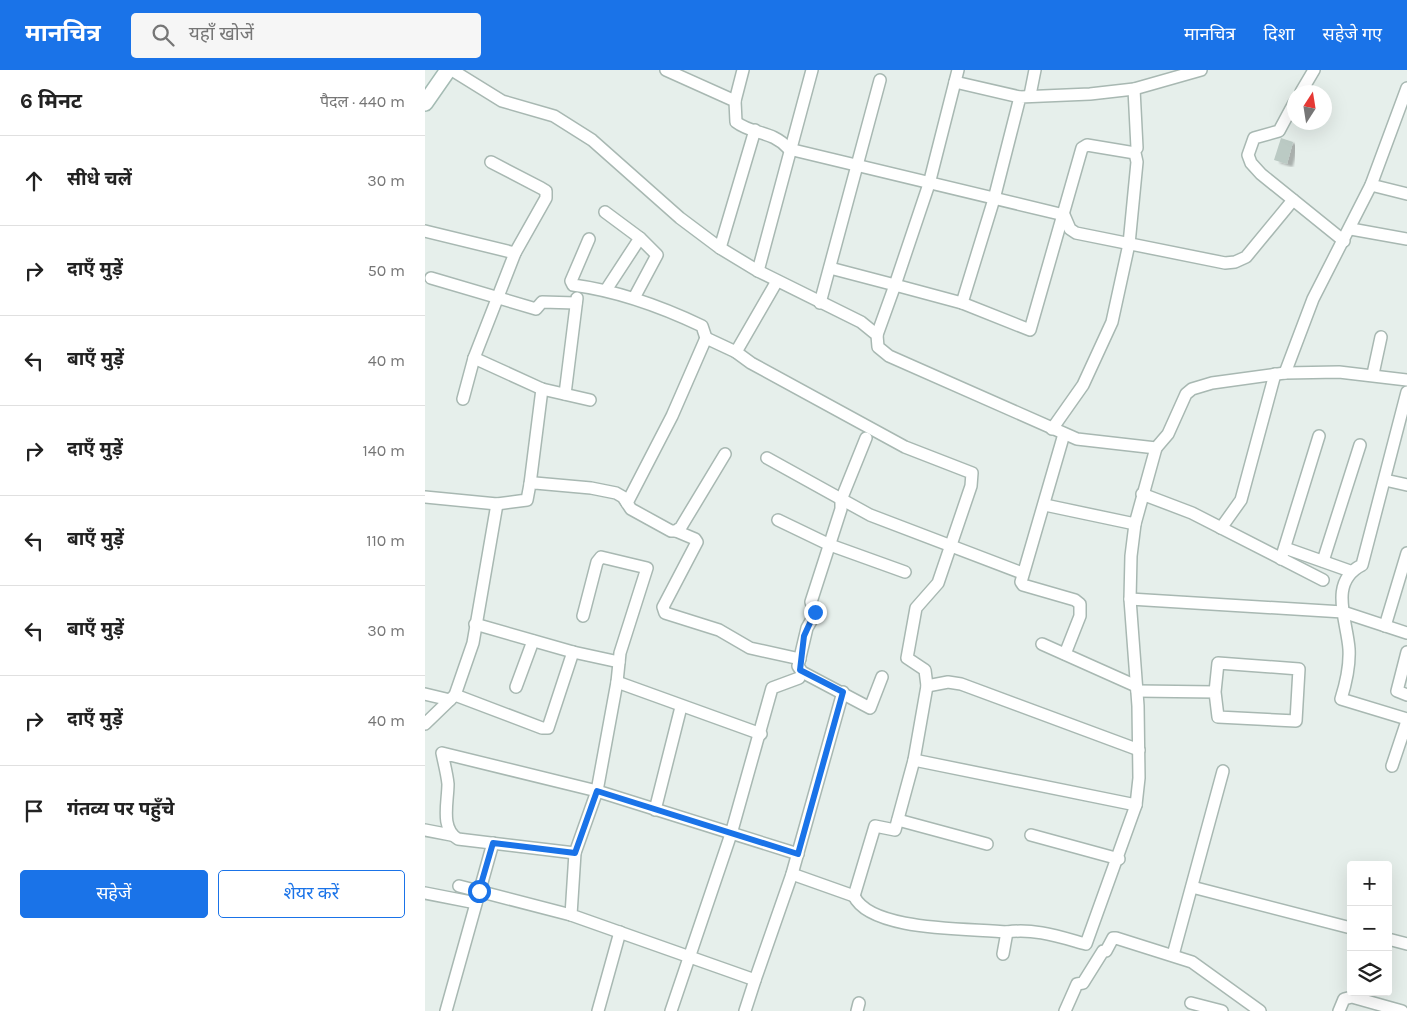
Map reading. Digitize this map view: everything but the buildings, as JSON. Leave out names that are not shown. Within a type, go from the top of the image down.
[{"type":"street","points":[[425,103],[448,70]]},
{"type":"street","points":[[452,70],[492,96],[554,116],[592,140],[680,218],[720,248],[777,281],[861,322],[877,334]]},
{"type":"street","points":[[666,70],[735,102]]},
{"type":"street","points":[[743,70],[735,102],[736,122],[743,127],[772,135],[781,140],[789,149],[1064,216]]},
{"type":"street","points":[[758,271],[789,149],[812,70]]},
{"type":"street","points":[[958,70],[929,184],[877,334],[878,346],[889,356],[1077,440],[1156,448]]},
{"type":"street","points":[[963,303],[1025,96],[1035,70]]},
{"type":"street","points":[[955,82],[1025,96],[1090,94],[1135,89],[1201,70]]},
{"type":"street","points":[[1305,85],[1314,70]]},
{"type":"street","points":[[820,303],[880,80]]},
{"type":"street","points":[[1221,528],[1241,500],[1280,374],[1313,299],[1351,228],[1402,121],[1407,88]]},
{"type":"street","points":[[1135,89],[1137,148]]},
{"type":"street","points":[[1287,117],[1279,131],[1254,138],[1248,155],[1251,163],[1261,174],[1344,241]]},
{"type":"street","points":[[720,248],[755,130]]},
{"type":"street","points":[[830,268],[963,303],[1030,330],[1081,151],[1085,145],[1135,153],[1137,162],[1129,244],[1112,322],[1083,385],[1052,429]]},
{"type":"street","points":[[463,399],[474,358],[515,253],[546,198],[546,191],[491,162]]},
{"type":"street","points":[[1371,185],[1407,194]]},
{"type":"street","points":[[1064,216],[1070,229],[1076,233],[1218,262],[1235,262],[1246,257],[1293,200]]},
{"type":"street","points":[[605,212],[640,238],[657,255],[634,298]]},
{"type":"street","points":[[1351,228],[1407,239]]},
{"type":"street","points":[[425,231],[515,253]]},
{"type":"street","points":[[606,290],[640,238]]},
{"type":"street","points":[[589,239],[571,281],[573,285],[606,290],[634,298],[702,326],[706,338],[672,416],[627,504]]},
{"type":"street","points":[[431,278],[537,309],[542,302],[576,303]]},
{"type":"street","points":[[736,352],[777,281]]},
{"type":"street","points":[[565,394],[579,286]]},
{"type":"street","points":[[1373,374],[1381,337]]},
{"type":"street","points":[[706,338],[736,352],[751,363],[879,434],[905,447],[972,473],[971,486],[952,547],[938,583],[916,608],[907,658],[925,670],[927,686],[914,760],[898,820],[895,830],[875,826],[854,896]]},
{"type":"street","points":[[474,358],[542,389],[590,400]]},
{"type":"street","points":[[793,874],[854,896],[865,910],[887,919],[931,928],[1007,932],[1033,930],[1086,944],[1119,859],[1136,805],[1139,750],[1137,689],[1130,599],[1131,556],[1135,524],[1156,448],[1168,434],[1186,394],[1192,389],[1212,383],[1280,374],[1373,374],[1407,380]]},
{"type":"street","points":[[425,496],[497,504],[527,500],[542,389]]},
{"type":"street","points":[[1392,766],[1407,720],[1341,700],[1347,678],[1349,650],[1343,612],[1345,578],[1350,571],[1362,565],[1407,392]]},
{"type":"street","points":[[1064,434],[1045,505],[1022,573],[1021,582],[1023,585],[1075,600],[1080,604],[1080,616],[1065,654]]},
{"type":"street","points":[[1283,553],[1319,436]]},
{"type":"street","points":[[866,438],[841,500],[841,509],[829,540],[830,545],[811,602],[815,614],[807,628],[799,666],[802,672],[843,692],[870,708],[882,677]]},
{"type":"street","points":[[1323,561],[1359,445]]},
{"type":"street","points":[[676,531],[681,527],[725,454]]},
{"type":"street","points":[[767,458],[869,515],[1022,573]]},
{"type":"street","points":[[1385,480],[1407,485]]},
{"type":"street","points":[[529,484],[538,482],[600,489],[619,494],[631,509],[667,529],[695,539],[697,542],[663,607],[665,613],[708,625],[750,648],[800,659]]},
{"type":"street","points":[[1142,494],[1283,553],[1323,561],[1350,571]]},
{"type":"street","points":[[425,724],[452,697],[473,643],[497,504]]},
{"type":"street","points":[[1045,505],[1135,524]]},
{"type":"street","points":[[778,520],[830,545],[905,572]]},
{"type":"street","points":[[1283,553],[1323,580]]},
{"type":"street","points":[[1385,626],[1407,553]]},
{"type":"street","points":[[571,915],[575,853],[597,791],[617,682],[620,653],[643,587],[647,568],[601,557],[597,562],[583,616]]},
{"type":"street","points":[[1130,599],[1343,612],[1407,633]]},
{"type":"street","points":[[475,624],[573,652],[619,662]]},
{"type":"street","points":[[516,687],[533,641]]},
{"type":"street","points":[[1042,644],[1137,689],[1215,692]]},
{"type":"street","points":[[425,694],[452,697],[542,728],[548,728],[573,652]]},
{"type":"street","points":[[1407,652],[1397,691],[1407,695]]},
{"type":"street","points":[[1218,663],[1299,669],[1296,721],[1218,717],[1215,692],[1218,663]]},
{"type":"street","points":[[671,1011],[688,956],[731,834],[761,734],[772,688],[799,678]]},
{"type":"street","points":[[617,682],[681,707],[761,734]]},
{"type":"street","points":[[927,686],[948,682],[961,684],[1139,750]]},
{"type":"street","points":[[745,1011],[793,874],[843,692]]},
{"type":"street","points":[[655,810],[681,707]]},
{"type":"street","points":[[451,835],[447,826],[448,782],[441,753],[597,791],[798,854]]},
{"type":"street","points":[[914,760],[1136,805]]},
{"type":"street","points":[[1173,955],[1223,772]]},
{"type":"street","points":[[898,820],[987,844]]},
{"type":"street","points":[[425,830],[451,835],[458,839],[575,853]]},
{"type":"street","points":[[1031,835],[1119,859]]},
{"type":"street","points":[[445,1011],[493,843]]},
{"type":"street","points":[[459,886],[571,915],[755,980]]},
{"type":"street","points":[[1191,887],[1347,927]]},
{"type":"street","points":[[425,892],[476,903]]},
{"type":"street","points":[[598,1011],[621,932]]},
{"type":"street","points":[[1003,954],[1007,932]]},
{"type":"street","points":[[1065,1011],[1077,984],[1083,983],[1113,938],[1173,955],[1201,967],[1223,986],[1260,1011]]},
{"type":"street","points":[[1392,940],[1407,944]]},
{"type":"street","points":[[1339,1011],[1344,999],[1351,997],[1402,1011]]},
{"type":"street","points":[[1191,1003],[1221,1011]]},
{"type":"route","points":[[479,891],[493,843],[575,853],[597,791],[798,854],[843,692],[800,670],[804,636],[815,612]]}]
